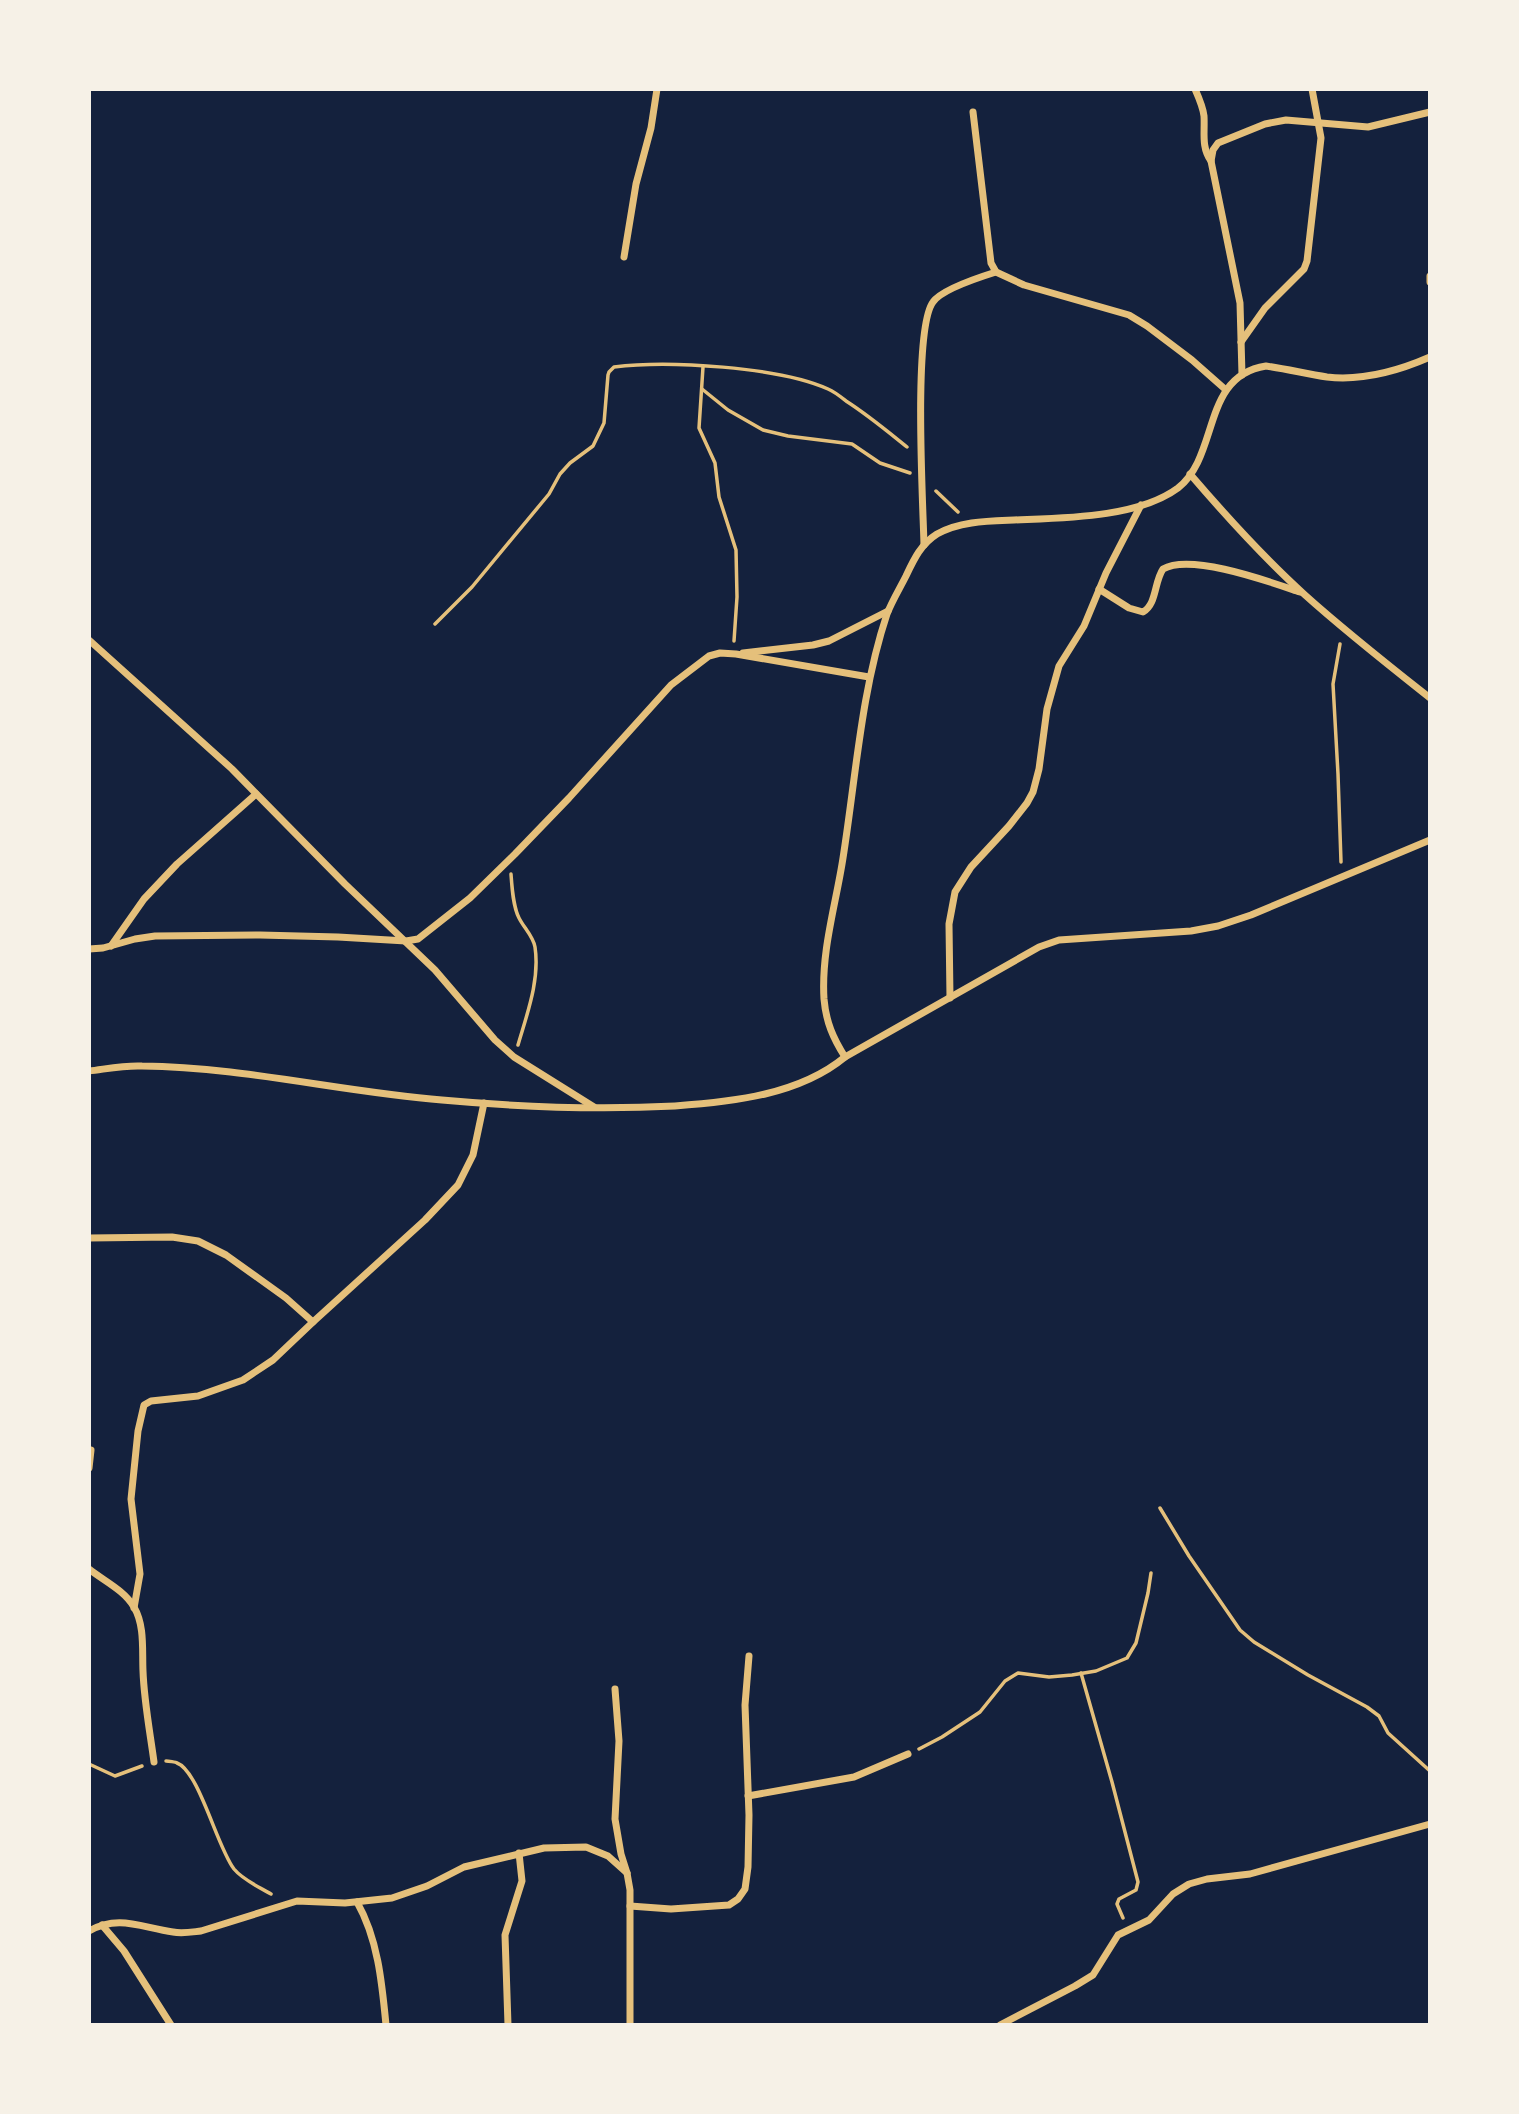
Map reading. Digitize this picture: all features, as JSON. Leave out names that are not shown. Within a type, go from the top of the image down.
[{"type":"street","points":[[624,257],[636,184],[651,128],[657,89]]},
{"type":"street","points":[[1195,89],[1204,114],[1204,146],[1211,160],[1240,303],[1242,375]]},
{"type":"street","points":[[1241,342],[1265,308],[1304,269],[1307,261],[1321,138],[1312,89]]},
{"type":"street","points":[[973,111],[991,263],[996,272],[1043,292],[1129,315],[1192,360],[1226,390]]},
{"type":"street","points":[[1211,160],[1218,143],[1265,124],[1286,120],[1368,127],[1430,112]]},
{"type":"street","points":[[924,545],[921,372],[926,317],[937,297],[996,272]]},
{"type":"street","points":[[1430,276],[1430,282]]},
{"type":"street","points":[[845,1057],[830,1031],[825,1008],[824,981],[828,936],[839,889],[869,677],[888,611],[915,557],[924,545],[947,529],[979,522],[1088,516],[1141,505],[1167,495],[1180,486],[1190,474],[1204,449],[1218,405],[1226,390],[1242,375],[1266,366],[1330,377],[1361,376],[1402,369],[1430,357]]},
{"type":"street","points":[[1190,474],[1259,550],[1304,594],[1430,698]]},
{"type":"street","points":[[950,998],[949,923],[955,892],[971,867],[1027,803],[1039,769],[1046,709],[1059,666],[1084,626],[1099,589],[1141,505]]},
{"type":"street","points":[[1099,589],[1138,612],[1144,612],[1150,606],[1163,569],[1177,564],[1240,573],[1304,594]]},
{"type":"street","points":[[91,950],[155,936],[273,935],[406,941],[418,939],[443,921],[511,858],[671,685],[709,656],[829,641],[888,611]]},
{"type":"street","points":[[89,640],[232,769],[345,884],[435,970],[495,1040],[514,1057],[594,1107]]},
{"type":"street","points":[[89,649],[99,650]]},
{"type":"street","points":[[735,654],[869,677]]},
{"type":"street","points":[[111,946],[152,890],[177,864],[256,794]]},
{"type":"street","points":[[89,1071],[140,1065],[207,1070],[441,1100],[484,1103],[637,1108],[729,1101],[802,1083],[1039,947],[1059,940],[1191,931],[1218,926],[1251,915],[1430,840]]},
{"type":"street","points":[[154,1762],[143,1672],[142,1636],[135,1608],[140,1574],[131,1499],[138,1431],[144,1405],[151,1401],[198,1396],[243,1380],[274,1360],[425,1220],[458,1185],[473,1155],[484,1103]]},
{"type":"street","points":[[89,1238],[172,1237],[198,1241],[226,1255],[286,1298],[313,1322]]},
{"type":"street","points":[[89,1468],[91,1450]]},
{"type":"street","points":[[89,1569],[116,1587],[135,1608]]},
{"type":"street","points":[[630,1906],[671,1909],[729,1905],[738,1899],[745,1889],[748,1867],[748,1796],[745,1705],[749,1656]]},
{"type":"street","points":[[615,1689],[619,1741],[615,1819],[621,1854],[628,1874],[630,2025]]},
{"type":"street","points":[[748,1796],[855,1777],[908,1754]]},
{"type":"street","points":[[1000,2025],[1093,1975],[1115,1938],[1149,1920],[1173,1894],[1189,1884],[1250,1874],[1430,1824]]},
{"type":"street","points":[[89,1931],[102,1924],[130,1923],[188,1933],[288,1903],[356,1902],[392,1898],[413,1892],[464,1867],[544,1848],[586,1847],[608,1856],[628,1874]]},
{"type":"street","points":[[508,2025],[505,1936],[522,1881],[519,1853]]},
{"type":"street","points":[[356,1902],[367,1920],[379,1964],[386,2025]]},
{"type":"street","points":[[102,1924],[124,1951],[171,2025]]},
{"type":"path","points":[[435,624],[471,587],[549,494],[560,474],[593,446],[604,423],[608,375],[612,368],[666,365],[742,370],[790,378],[829,389],[876,421],[921,460]]},
{"type":"path","points":[[703,367],[699,428],[715,463],[719,497],[736,550],[735,654]]},
{"type":"path","points":[[702,389],[728,410],[763,430],[852,444],[880,463],[922,477],[960,514],[979,522]]},
{"type":"path","points":[[1341,877],[1333,684],[1343,628]]},
{"type":"path","points":[[511,858],[516,912],[532,939],[535,960],[531,1000],[514,1057]]},
{"type":"path","points":[[1160,1508],[1240,1630],[1254,1642],[1308,1675],[1367,1707],[1379,1716],[1388,1733],[1430,1771]]},
{"type":"path","points":[[908,1754],[942,1737],[980,1712],[997,1690],[1014,1675],[1022,1673],[1049,1677],[1096,1671],[1127,1658],[1136,1643],[1151,1573]]},
{"type":"path","points":[[1081,1673],[1138,1882],[1136,1890],[1122,1897],[1117,1905],[1128,1929]]},
{"type":"path","points":[[89,1764],[114,1776],[154,1762],[177,1762],[185,1768],[201,1795],[218,1840],[236,1872],[288,1903]]}]
